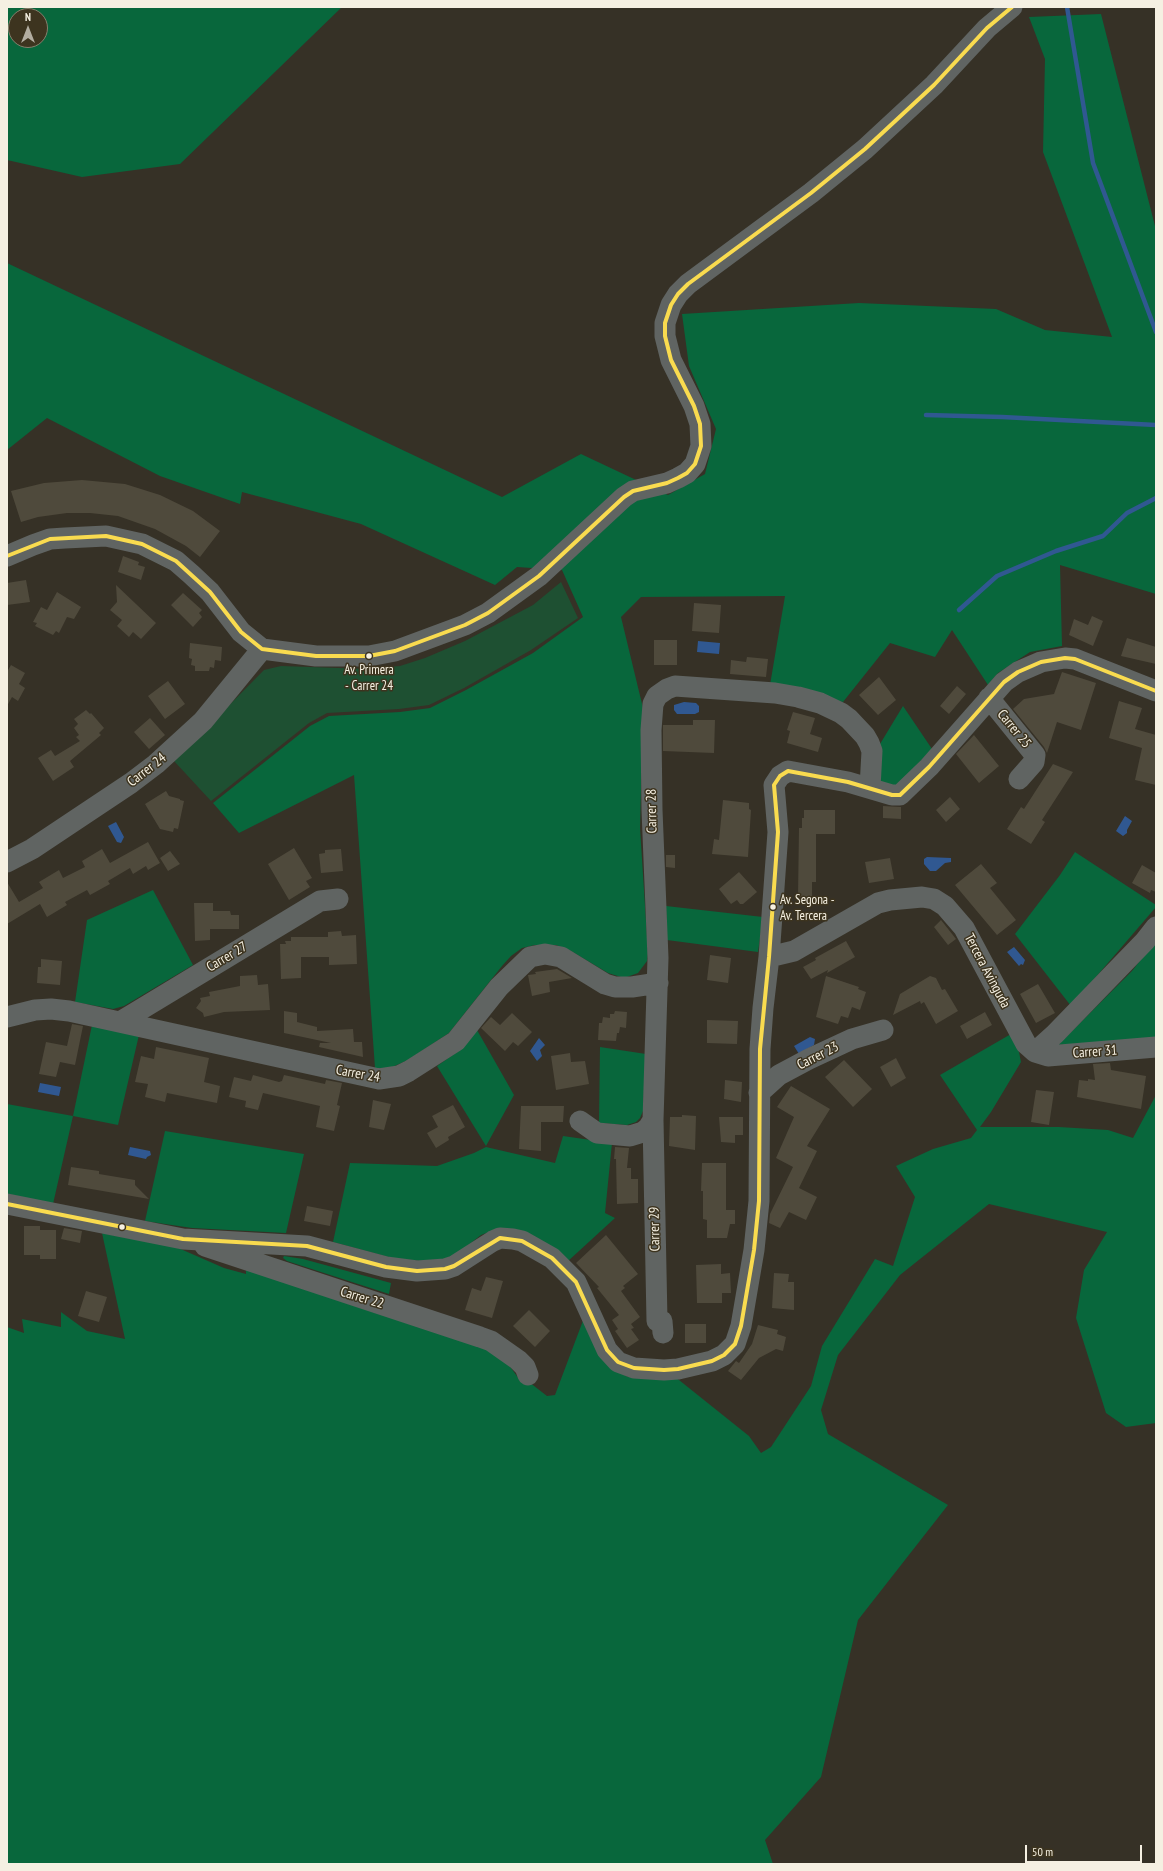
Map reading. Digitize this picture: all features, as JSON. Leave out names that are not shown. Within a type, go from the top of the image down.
[{"type":"street","points":[[7,556],[50,539],[71,537],[106,536],[142,544],[176,561],[192,575],[210,592],[241,632],[262,649],[316,656],[369,656],[395,651],[466,625],[488,613],[539,576],[624,497],[633,492],[667,483],[687,473],[695,464],[700,454],[702,437],[698,415],[671,360],[665,336],[667,319],[671,305],[678,294],[688,284],[811,193],[865,149],[934,85],[987,28],[1012,7]]},
{"type":"street","name":"Carrer 24","points":[[7,862],[38,845],[131,783],[156,764],[203,721],[262,649]]},
{"type":"street","points":[[7,1204],[183,1239],[308,1246],[386,1267],[432,1271],[454,1266],[486,1245],[500,1238],[522,1241],[552,1258],[576,1282],[607,1350],[618,1362],[634,1368],[653,1370],[678,1369],[724,1356],[735,1344],[741,1326],[754,1250],[758,1216],[759,1093],[763,1008],[769,957],[778,832],[774,785],[780,776],[788,770],[870,788],[892,795],[900,795],[944,750],[1004,682],[1018,672],[1041,662],[1065,658],[1081,662],[1156,691]]},
{"type":"street","name":"Carrer 28","points":[[653,1120],[658,983],[651,730],[653,704],[661,692],[675,686],[775,693],[798,697],[832,708],[849,719],[865,736],[869,743],[872,750],[870,788]]},
{"type":"street","name":"Carrer 25","points":[[989,698],[1035,756],[1034,762],[1019,779]]},
{"type":"street","name":"Carrer 27","points":[[120,1022],[320,901],[338,899]]},
{"type":"street","name":"Tercera Avinguda","points":[[769,957],[794,951],[878,903],[901,899],[934,899],[945,906],[964,928],[1026,1044],[1035,1052]]},
{"type":"street","points":[[1035,1052],[1055,1034],[1145,941],[1156,927]]},
{"type":"street","name":"Carrer 24","points":[[7,1017],[31,1010],[55,1009],[379,1079],[399,1076],[409,1072],[456,1041],[499,987],[525,961],[537,954],[552,954],[561,956],[605,984],[615,987],[632,988],[658,983]]},
{"type":"street","name":"Carrer 23","points":[[759,1093],[779,1075],[809,1059],[852,1039],[882,1030]]},
{"type":"street","name":"Carrer 31","points":[[1035,1052],[1048,1056],[1156,1047]]},
{"type":"street","points":[[580,1121],[597,1133],[630,1136],[643,1132],[648,1128],[653,1120]]},
{"type":"street","name":"Carrer 29","points":[[653,1120],[657,1321],[662,1321],[663,1333]]},
{"type":"street","name":"Carrer 22","points":[[183,1239],[474,1334],[491,1342],[518,1360],[525,1368],[528,1375]]},
{"type":"green space","points":[[7,7],[342,7],[180,164],[82,177],[7,160]]},
{"type":"green space","points":[[1101,14],[1156,230],[1156,594],[1060,565],[1062,646],[1030,652],[998,673],[988,685],[952,630],[935,657],[890,643],[843,702],[770,685],[785,596],[641,597],[621,617],[643,708],[640,828],[648,953],[647,961],[638,973],[624,978],[608,973],[571,951],[556,945],[535,945],[522,948],[511,956],[502,966],[449,1033],[408,1060],[390,1068],[375,1068],[354,775],[239,833],[213,803],[310,726],[329,716],[400,712],[430,708],[533,653],[583,617],[562,570],[517,567],[495,585],[361,524],[242,492],[240,504],[160,476],[47,418],[7,450],[7,263],[502,497],[581,454],[668,495],[705,474],[716,429],[689,366],[682,314],[859,303],[996,309],[1045,330],[1112,337],[1043,152],[1045,59],[1029,17]]},
{"type":"green space","points":[[561,582],[578,618],[531,650],[464,688],[429,705],[399,709],[327,713],[309,723],[211,801],[174,761],[264,670],[281,666],[367,669],[400,666],[425,658],[465,641],[533,605]]},
{"type":"green space","points":[[903,706],[932,749],[897,786],[883,783],[881,781],[880,744]]},
{"type":"green space","points":[[1075,852],[1156,905],[1156,907],[1071,1006],[1015,934],[1060,875]]},
{"type":"green space","points":[[153,890],[193,965],[124,1006],[113,1009],[75,1002],[87,920]]},
{"type":"green space","points":[[666,906],[763,917],[758,952],[667,940]]},
{"type":"green space","points":[[1156,940],[1156,1039],[1058,1045],[1132,971]]},
{"type":"green space","points":[[92,1025],[139,1035],[118,1125],[73,1116]]},
{"type":"green space","points":[[477,1030],[514,1095],[486,1146],[437,1066],[457,1052]]},
{"type":"green space","points":[[1011,1034],[1019,1052],[1021,1062],[991,1112],[980,1127],[1059,1127],[1108,1130],[1133,1138],[1156,1095],[1156,1423],[1126,1427],[1106,1413],[1076,1318],[1084,1270],[1107,1232],[989,1204],[900,1275],[838,1355],[821,1410],[828,1434],[948,1505],[858,1620],[821,1777],[765,1840],[773,1864],[7,1864],[7,1327],[24,1333],[22,1319],[61,1327],[61,1312],[87,1331],[125,1339],[102,1233],[176,1247],[224,1268],[246,1274],[246,1269],[501,1354],[519,1379],[529,1382],[547,1396],[555,1395],[584,1318],[610,1367],[628,1377],[674,1376],[749,1436],[761,1453],[771,1447],[811,1386],[822,1346],[875,1259],[893,1266],[915,1197],[896,1166],[933,1149],[971,1138],[977,1130],[940,1075]]},
{"type":"green space","points":[[600,1047],[646,1054],[643,1111],[640,1118],[636,1122],[627,1125],[599,1123]]},
{"type":"green space","points":[[7,1104],[73,1116],[53,1204],[7,1194]]},
{"type":"green space","points":[[165,1131],[304,1154],[286,1233],[192,1228],[145,1221]]},
{"type":"green space","points":[[563,1136],[612,1143],[605,1213],[615,1218],[567,1262],[489,1232],[481,1235],[457,1254],[445,1259],[421,1261],[392,1258],[333,1242],[350,1163],[437,1166],[474,1153],[486,1147],[555,1163]]},
{"type":"green space","points":[[284,1256],[303,1259],[391,1283],[389,1294],[287,1261],[283,1258]]},
{"type":"water","points":[[698,641],[720,643],[719,654],[697,652]]},
{"type":"water","points":[[684,702],[696,703],[699,706],[699,712],[695,714],[677,714],[674,710],[674,705]]},
{"type":"water","points":[[1125,816],[1132,821],[1127,833],[1123,836],[1116,831]]},
{"type":"water","points":[[116,822],[124,837],[121,843],[117,842],[108,826]]},
{"type":"water","points":[[927,857],[951,858],[951,862],[945,863],[936,871],[930,871],[924,864],[924,859]]},
{"type":"water","points":[[1014,947],[1025,960],[1023,965],[1021,964],[1019,966],[1007,952]]},
{"type":"water","points":[[810,1037],[815,1039],[814,1045],[799,1054],[794,1046]]},
{"type":"water","points":[[539,1038],[545,1045],[540,1050],[542,1056],[537,1061],[530,1051]]},
{"type":"water","points":[[40,1083],[61,1087],[59,1096],[38,1092]]},
{"type":"water","points":[[130,1147],[150,1151],[151,1155],[146,1159],[128,1155]]},
{"type":"building","points":[[82,480],[125,484],[160,495],[193,511],[220,531],[200,557],[186,546],[155,529],[118,516],[90,513],[67,513],[38,517],[21,522],[11,491],[44,483]]},
{"type":"building","points":[[123,556],[139,562],[138,565],[145,567],[141,580],[118,572]]},
{"type":"building","points":[[26,580],[30,602],[7,605],[7,583]]},
{"type":"building","points":[[116,585],[156,623],[141,639],[133,632],[129,637],[117,626],[122,620],[110,610],[117,602]]},
{"type":"building","points":[[57,592],[81,607],[74,619],[67,617],[59,633],[56,631],[53,635],[35,626],[37,623],[33,622],[41,607],[47,610]]},
{"type":"building","points":[[183,593],[202,610],[199,613],[202,617],[193,627],[171,605]]},
{"type":"building","points":[[694,603],[721,605],[719,633],[692,631]]},
{"type":"building","points":[[1092,616],[1103,621],[1093,646],[1069,635],[1074,619],[1088,625]]},
{"type":"building","points":[[1127,638],[1156,647],[1156,664],[1121,656]]},
{"type":"building","points":[[654,640],[677,640],[677,665],[654,665]]},
{"type":"building","points":[[190,643],[222,647],[221,661],[215,660],[214,668],[210,667],[209,671],[195,671],[195,666],[191,665],[192,659],[189,658]]},
{"type":"building","points":[[747,657],[768,659],[766,677],[730,674],[731,660],[746,662]]},
{"type":"building","points":[[11,665],[25,673],[19,684],[25,688],[18,701],[12,697],[7,706],[7,672]]},
{"type":"building","points":[[1062,672],[1096,683],[1081,730],[1057,722],[1047,753],[1044,747],[1013,709],[1024,699],[1054,694]]},
{"type":"building","points":[[879,677],[896,700],[878,715],[859,695]]},
{"type":"building","points":[[168,681],[185,704],[165,719],[148,696]]},
{"type":"building","points":[[957,686],[966,694],[949,714],[940,706]]},
{"type":"building","points":[[1119,701],[1142,708],[1135,729],[1156,735],[1156,785],[1135,780],[1142,748],[1109,738]]},
{"type":"building","points":[[86,710],[90,714],[91,713],[104,728],[99,733],[101,735],[70,761],[74,767],[53,781],[38,758],[51,750],[55,756],[80,741],[76,737],[79,735],[74,728],[78,724],[74,719]]},
{"type":"building","points":[[793,712],[815,718],[810,734],[822,738],[818,752],[787,743],[790,731],[787,730]]},
{"type":"building","points":[[150,718],[165,735],[149,749],[134,732]]},
{"type":"building","points":[[693,720],[715,720],[714,753],[663,751],[663,725],[693,725]]},
{"type":"building","points":[[974,735],[999,766],[979,783],[956,754]]},
{"type":"building","points":[[1053,764],[1073,772],[1042,820],[1045,822],[1031,844],[1007,829],[1021,807],[1024,809]]},
{"type":"building","points":[[166,791],[169,796],[184,801],[178,829],[174,828],[173,832],[160,829],[145,804]]},
{"type":"building","points":[[950,797],[960,809],[946,822],[936,810]]},
{"type":"building","points":[[723,800],[749,803],[749,809],[751,810],[748,857],[712,854],[714,839],[719,840]]},
{"type":"building","points":[[883,806],[901,807],[901,819],[883,818]]},
{"type":"building","points":[[804,810],[835,810],[835,834],[816,834],[816,882],[812,882],[812,897],[798,897],[799,828],[802,828]]},
{"type":"building","points":[[148,842],[160,863],[148,870],[146,866],[133,874],[130,868],[108,881],[110,884],[90,895],[87,890],[65,902],[67,905],[47,917],[40,904],[7,924],[7,882],[19,902],[43,888],[39,882],[59,870],[63,878],[85,867],[82,861],[102,849],[110,863]]},
{"type":"building","points":[[294,848],[312,878],[306,881],[310,887],[289,900],[268,864]]},
{"type":"building","points":[[341,849],[343,871],[321,873],[319,854],[325,853],[325,850]]},
{"type":"building","points":[[170,851],[180,864],[168,871],[160,858]]},
{"type":"building","points":[[666,855],[675,855],[675,868],[666,867]]},
{"type":"building","points":[[890,858],[894,879],[869,883],[865,862]]},
{"type":"building","points":[[981,864],[997,883],[990,888],[1016,920],[997,935],[955,885]]},
{"type":"building","points":[[1142,865],[1156,873],[1156,892],[1151,890],[1150,893],[1132,883]]},
{"type":"building","points":[[739,872],[757,892],[743,904],[740,904],[737,900],[731,904],[719,889]]},
{"type":"building","points":[[194,903],[213,903],[213,911],[230,911],[231,915],[239,915],[239,929],[210,929],[210,940],[195,941]]},
{"type":"building","points":[[941,920],[956,939],[948,945],[934,927]]},
{"type":"building","points":[[341,931],[342,936],[356,935],[357,964],[329,965],[329,957],[301,957],[301,978],[281,979],[280,944],[286,944],[285,941],[291,941],[291,937],[328,937],[328,932]]},
{"type":"building","points":[[846,941],[855,957],[827,973],[828,970],[811,979],[803,967],[816,960],[815,958]]},
{"type":"building","points":[[710,955],[731,958],[728,983],[707,980]]},
{"type":"building","points":[[41,959],[62,961],[60,985],[37,983],[38,967],[41,967]]},
{"type":"building","points":[[557,969],[572,978],[549,982],[550,992],[532,996],[528,975],[536,974],[535,972]]},
{"type":"building","points":[[257,975],[258,985],[268,984],[270,1010],[224,1012],[204,1017],[203,1013],[196,1008],[201,1001],[200,998],[210,996],[209,992],[240,986],[240,976]]},
{"type":"building","points":[[826,976],[859,987],[858,989],[866,992],[860,1010],[852,1007],[848,1018],[841,1016],[838,1024],[816,1017]]},
{"type":"building","points":[[930,976],[936,978],[942,990],[945,989],[958,1011],[936,1024],[924,1002],[921,1004],[920,1001],[893,1015],[900,994]]},
{"type":"building","points":[[1038,984],[1055,1013],[1036,1023],[1020,994]]},
{"type":"building","points":[[284,1011],[297,1013],[297,1022],[317,1027],[317,1031],[353,1029],[354,1042],[362,1042],[363,1057],[319,1047],[320,1043],[331,1043],[284,1033]]},
{"type":"building","points":[[615,1011],[627,1012],[626,1028],[620,1027],[619,1033],[617,1033],[616,1041],[598,1040],[599,1023],[602,1023],[603,1017],[610,1018],[610,1014],[614,1014]]},
{"type":"building","points":[[985,1012],[992,1025],[967,1039],[960,1026]]},
{"type":"building","points":[[512,1013],[532,1032],[518,1046],[513,1042],[505,1051],[481,1028],[491,1017],[500,1025]]},
{"type":"building","points":[[707,1020],[738,1021],[737,1044],[707,1043]]},
{"type":"building","points":[[72,1024],[83,1026],[75,1065],[60,1062],[56,1077],[39,1074],[46,1042],[67,1046]]},
{"type":"building","points":[[156,1047],[209,1058],[204,1082],[220,1086],[217,1103],[167,1093],[165,1102],[145,1097],[148,1084],[135,1082],[141,1056],[154,1059]]},
{"type":"building","points":[[570,1053],[571,1062],[585,1061],[589,1084],[556,1090],[551,1056]]},
{"type":"building","points":[[896,1058],[906,1078],[891,1087],[880,1067]]},
{"type":"building","points":[[844,1060],[872,1089],[853,1107],[825,1077]]},
{"type":"building","points":[[1110,1063],[1111,1070],[1146,1076],[1141,1109],[1077,1097],[1079,1080],[1095,1080],[1093,1064]]},
{"type":"building","points":[[253,1075],[279,1082],[282,1081],[284,1075],[325,1084],[326,1080],[342,1083],[337,1105],[340,1106],[334,1131],[316,1127],[320,1106],[263,1093],[258,1110],[245,1107],[246,1101],[229,1097],[234,1077],[251,1081]]},
{"type":"building","points":[[725,1080],[742,1082],[741,1102],[724,1099]]},
{"type":"building","points":[[791,1086],[830,1109],[807,1146],[817,1151],[799,1188],[817,1197],[806,1220],[789,1212],[780,1228],[769,1223],[770,1214],[793,1167],[776,1158],[794,1117],[777,1107]]},
{"type":"building","points":[[1036,1090],[1054,1092],[1049,1125],[1031,1122]]},
{"type":"building","points":[[373,1100],[391,1104],[384,1130],[369,1127]]},
{"type":"building","points":[[453,1105],[465,1127],[448,1137],[449,1140],[436,1148],[427,1133],[438,1127],[432,1116]]},
{"type":"building","points":[[521,1106],[564,1106],[563,1122],[541,1122],[541,1151],[519,1149]]},
{"type":"building","points":[[682,1115],[696,1116],[695,1150],[669,1146],[670,1117],[682,1117]]},
{"type":"building","points":[[719,1117],[743,1117],[743,1135],[735,1135],[735,1143],[721,1142]]},
{"type":"building","points":[[615,1147],[629,1148],[627,1168],[631,1168],[631,1179],[638,1179],[638,1203],[617,1204],[616,1159],[614,1159]]},
{"type":"building","points":[[702,1163],[726,1163],[726,1210],[735,1210],[735,1224],[730,1224],[727,1238],[707,1238],[707,1220],[703,1219],[703,1191],[701,1191]]},
{"type":"building","points":[[71,1167],[99,1171],[99,1174],[135,1180],[135,1185],[149,1199],[68,1185]]},
{"type":"building","points":[[307,1206],[333,1211],[330,1226],[304,1221]]},
{"type":"building","points":[[24,1226],[40,1226],[40,1230],[56,1230],[56,1259],[40,1259],[40,1255],[24,1255]]},
{"type":"building","points":[[64,1228],[82,1231],[80,1243],[61,1239]]},
{"type":"building","points":[[606,1235],[638,1274],[623,1286],[625,1288],[621,1291],[640,1317],[631,1324],[634,1328],[631,1329],[639,1340],[627,1348],[615,1331],[618,1329],[612,1320],[619,1315],[597,1288],[599,1287],[576,1263]]},
{"type":"building","points":[[721,1264],[721,1274],[730,1273],[731,1293],[722,1293],[722,1303],[697,1303],[696,1265]]},
{"type":"building","points":[[774,1273],[789,1274],[788,1282],[794,1282],[794,1310],[772,1308]]},
{"type":"building","points":[[486,1277],[503,1281],[492,1318],[465,1310],[472,1288],[481,1291]]},
{"type":"building","points":[[86,1291],[107,1297],[99,1322],[78,1316]]},
{"type":"building","points":[[529,1310],[550,1331],[535,1347],[513,1326]]},
{"type":"building","points":[[685,1324],[706,1324],[706,1343],[685,1343]]},
{"type":"building","points":[[758,1325],[778,1330],[777,1334],[786,1337],[783,1351],[776,1349],[759,1358],[741,1380],[728,1371],[736,1361],[739,1363],[752,1344]]},
{"type":"waterway","points":[[1067,7],[1093,163],[1156,332]]},
{"type":"waterway","points":[[926,415],[1002,417],[1156,425]]},
{"type":"waterway","points":[[959,610],[997,576],[1056,551],[1103,536],[1127,513],[1156,498]]},
{"type":"transit line","points":[[7,556],[50,539],[106,536],[142,544],[176,561],[210,592],[241,632],[262,649],[316,656],[369,656],[395,651],[465,625],[488,613],[539,576],[624,497],[633,491],[667,483],[678,478],[687,473],[695,464],[701,446],[700,424],[694,406],[671,360],[665,336],[665,323],[671,305],[678,294],[688,284],[811,193],[865,149],[934,85],[987,28],[1012,7]]},
{"type":"transit line","points":[[7,1204],[183,1239],[307,1246],[386,1267],[417,1271],[445,1269],[454,1266],[500,1238],[522,1241],[552,1258],[576,1282],[607,1350],[618,1362],[634,1368],[664,1370],[678,1369],[712,1361],[724,1355],[735,1344],[741,1326],[754,1250],[759,1201],[760,1049],[769,957],[778,832],[774,785],[780,776],[788,771],[848,782],[892,795],[900,795],[929,767],[1004,682],[1018,672],[1041,662],[1065,658],[1075,659],[1156,691]]},
{"type":"place","name":"Av. Primera - Carrer 24","points":[[369,656]]},
{"type":"place","name":"Av. Segona - Av. Tercera","points":[[773,907]]}]
